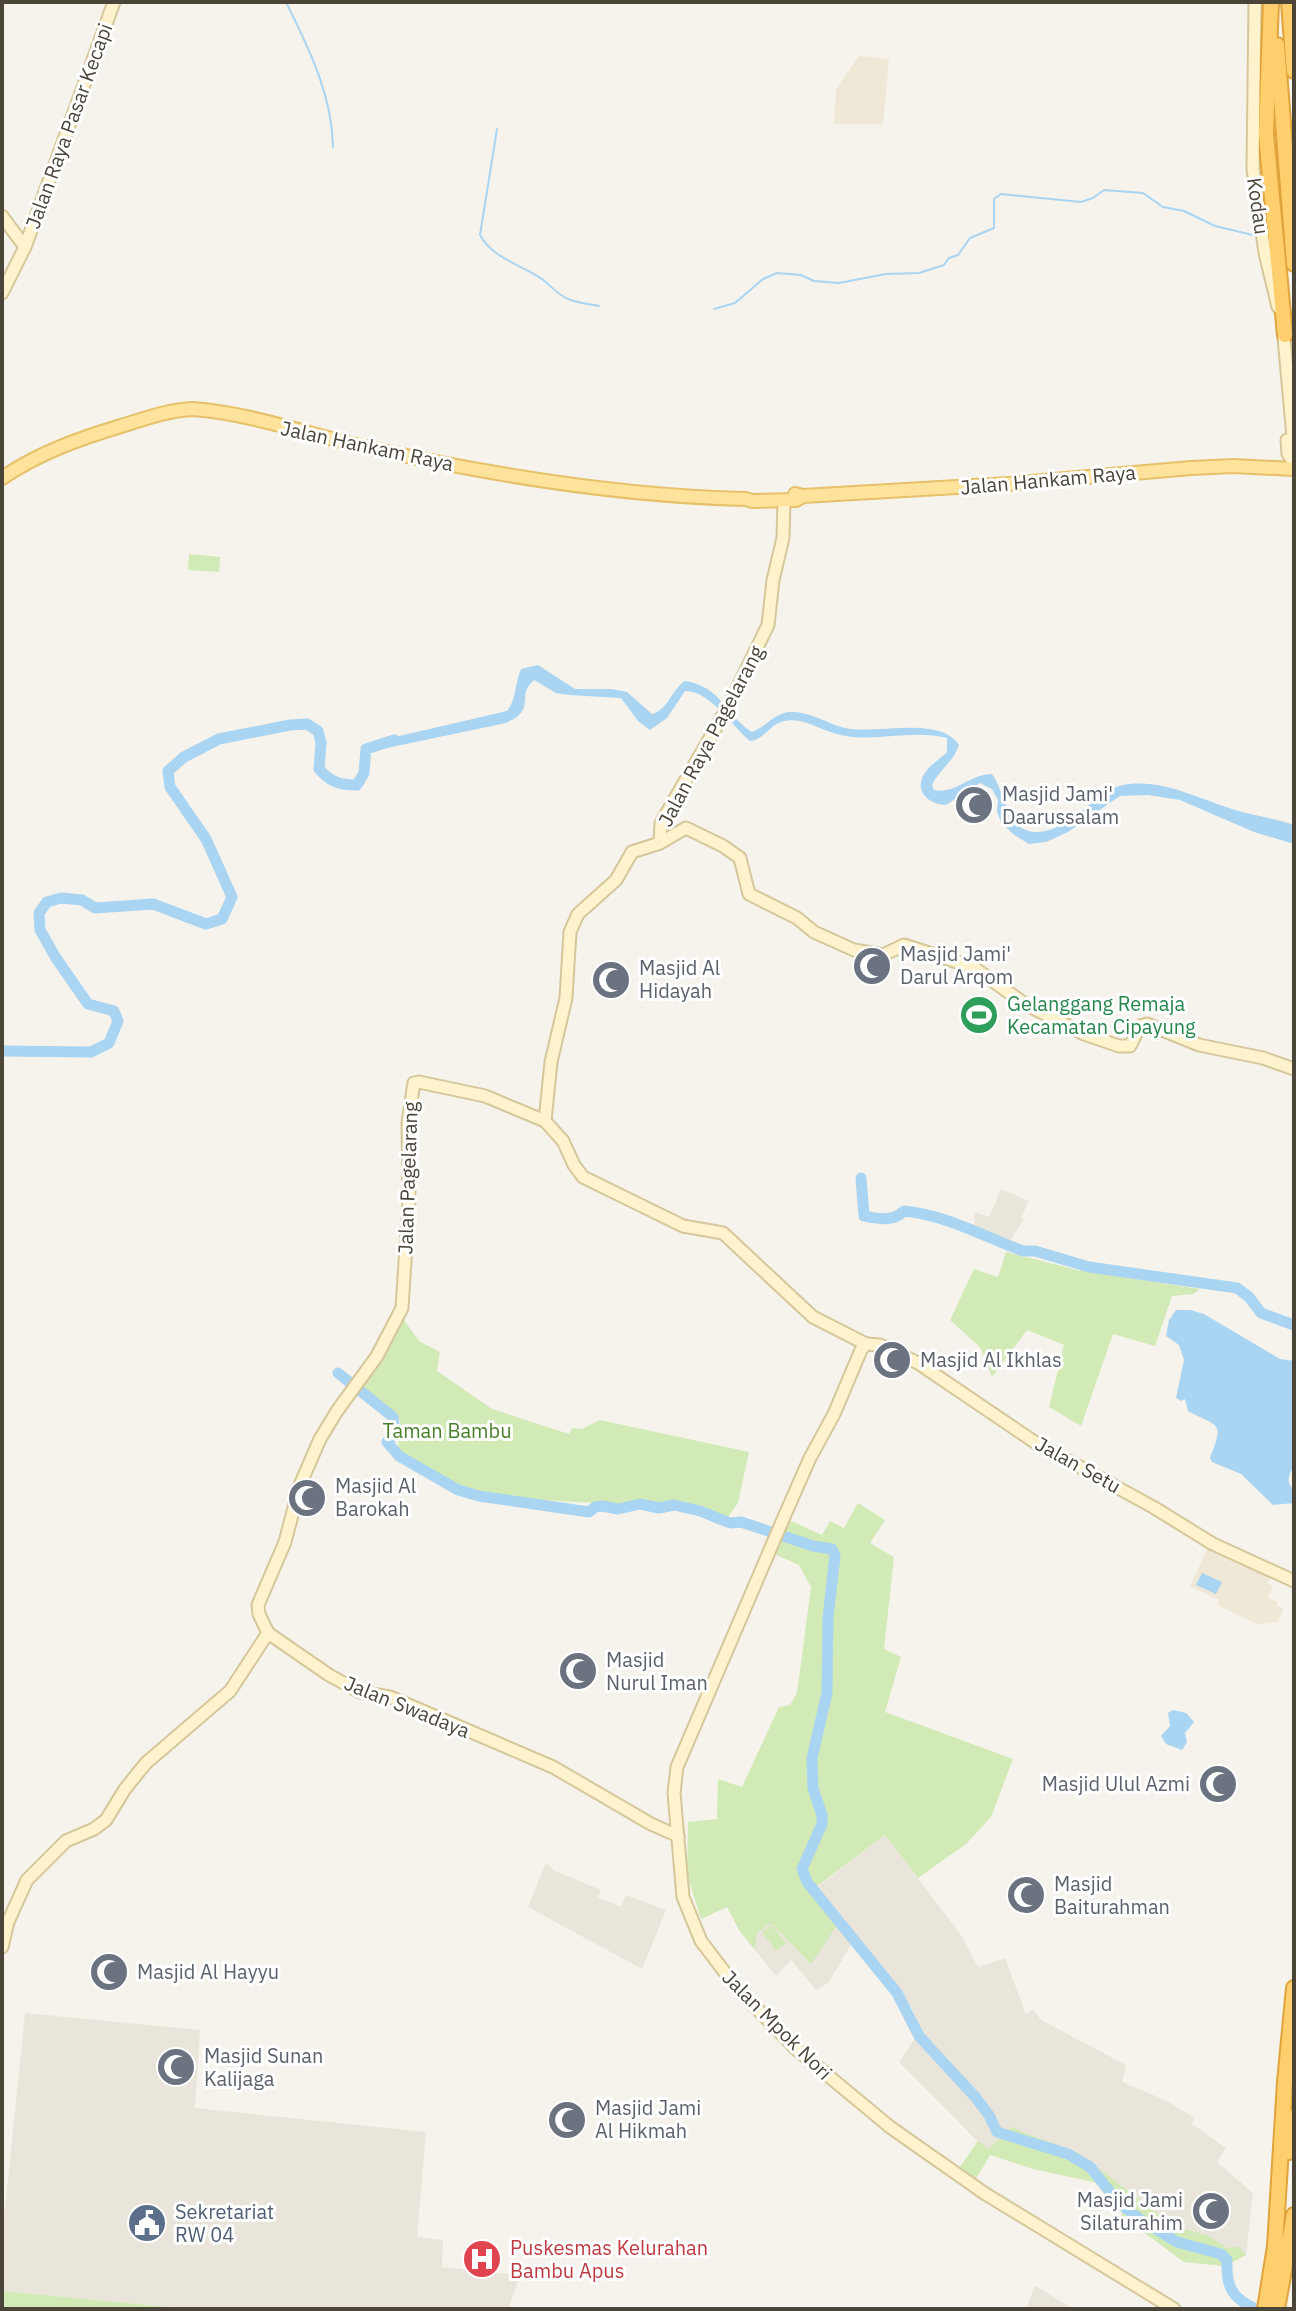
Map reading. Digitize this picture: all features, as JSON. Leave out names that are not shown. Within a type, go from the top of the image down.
[{"type":"highway","points":[[1273,2],[1266,134],[1285,335]]},
{"type":"highway","points":[[1273,2],[1294,264]]},
{"type":"highway","points":[[1289,2],[1294,71]]},
{"type":"highway","points":[[1272,2305],[1285,2082],[1294,1988]]},
{"type":"highway","points":[[1275,2246],[1294,2117]]},
{"type":"highway","points":[[1272,2305],[1293,2220]]},
{"type":"main road","name":"Jalan Raya Pasar Kecapi","points":[[2,293],[25,247],[114,2]]},
{"type":"main road","name":"Kodau","points":[[1255,2],[1253,169],[1265,253],[1285,335],[1294,448]]},
{"type":"main road","points":[[2,216],[25,247]]},
{"type":"main road","name":"Jalan Hankam Raya","points":[[2,478],[70,442],[154,416],[193,409],[510,476],[638,494],[752,501],[796,500],[803,496]]},
{"type":"main road","name":"Kodau","points":[[1290,413],[1288,452],[1294,466]]},
{"type":"main road","name":"Jalan Hankam Raya","points":[[746,499],[751,495],[803,496],[1008,484],[1222,466],[1294,466]]},
{"type":"main road","name":"Jalan Raya Pagelarang","points":[[545,1121],[549,1073],[566,998],[569,937],[578,914],[616,880],[628,855],[660,843],[661,823],[730,703],[768,625],[773,580],[783,538],[784,501]]},
{"type":"main road","points":[[660,843],[686,828],[702,834],[740,858],[749,894],[797,918],[814,932],[844,947],[866,953],[887,955],[904,945],[973,967],[1025,1004],[1092,1037],[1119,1046],[1130,1046],[1140,1026],[1147,1024],[1199,1045],[1263,1058],[1294,1069]]},
{"type":"main road","name":"Jalan Pagelarang","points":[[268,1633],[259,1614],[259,1601],[287,1535],[300,1485],[320,1439],[386,1341],[402,1308],[409,1208],[408,1122],[414,1083],[485,1096],[545,1121]]},
{"type":"main road","points":[[545,1121],[559,1135],[576,1169],[587,1180],[683,1226],[723,1233],[813,1317],[866,1344]]},
{"type":"main road","name":"Jalan Setu","points":[[866,1344],[875,1343],[918,1363],[1036,1443],[1213,1544],[1294,1581]]},
{"type":"main road","name":"Jalan Mpok Nori","points":[[866,1344],[779,1527],[677,1767],[674,1793],[683,1897],[701,1941],[736,1987],[796,2049],[890,2127],[984,2193],[1174,2309]]},
{"type":"main road","points":[[2,1947],[8,1922],[27,1880],[66,1841],[106,1820],[146,1763],[230,1691],[268,1633]]},
{"type":"main road","name":"Jalan Swadaya","points":[[268,1633],[329,1675],[360,1692],[390,1697],[553,1767],[651,1824],[678,1836]]},
{"type":"shaded area","points":[[859,56],[889,59],[883,124],[834,124],[836,89]]},
{"type":"shaded area","points":[[1001,1189],[1029,1201],[1021,1217],[1024,1219],[1008,1244],[975,1231],[974,1212],[989,1217]]},
{"type":"shaded area","points":[[1209,1545],[1271,1575],[1268,1583],[1273,1586],[1268,1598],[1284,1608],[1278,1622],[1257,1624],[1217,1605],[1219,1600],[1190,1586]]},
{"type":"shaded area","points":[[885,1835],[961,1935],[978,1967],[1005,1958],[1026,2014],[1033,2009],[1041,2020],[1126,2065],[1122,2082],[1165,2100],[1195,2118],[1192,2124],[1226,2148],[1217,2162],[1253,2193],[1246,2255],[1225,2266],[1184,2262],[1122,2216],[1122,2207],[1098,2183],[1033,2169],[990,2154],[899,2062],[920,2031],[912,2008],[856,1937],[828,1983],[816,1990],[791,1960],[776,1976],[755,1950],[757,1933],[771,1922],[810,1963],[816,1888]]},
{"type":"shaded area","points":[[546,1863],[555,1871],[601,1890],[598,1897],[621,1907],[626,1895],[666,1910],[642,1969],[528,1907]]},
{"type":"shaded area","points":[[25,2013],[200,2030],[195,2108],[426,2132],[417,2237],[443,2240],[442,2267],[520,2275],[508,2309],[190,2309],[2,2291],[2,2238]]},
{"type":"shaded area","points":[[1035,2286],[1074,2309],[1026,2309]]},
{"type":"green space","points":[[189,554],[220,557],[219,572],[188,570]]},
{"type":"green space","points":[[1006,1252],[1077,1270],[1200,1289],[1193,1294],[1172,1296],[1155,1346],[1113,1334],[1081,1426],[1049,1407],[1064,1345],[1027,1330],[992,1377],[980,1347],[950,1320],[974,1269],[998,1277]]},
{"type":"green space","name":"Taman Bambu","points":[[401,1316],[419,1341],[440,1352],[437,1371],[492,1409],[569,1434],[572,1428],[582,1429],[600,1420],[749,1452],[738,1503],[728,1517],[705,1509],[524,1499],[451,1487],[398,1451],[400,1420],[355,1388]]},
{"type":"green space","points":[[858,1503],[885,1520],[870,1543],[894,1557],[884,1649],[901,1657],[885,1712],[1013,1759],[991,1817],[966,1844],[918,1878],[885,1835],[816,1887],[839,1922],[811,1964],[771,1923],[757,1933],[755,1950],[739,1930],[727,1907],[701,1919],[687,1874],[688,1822],[717,1819],[718,1779],[742,1787],[779,1707],[790,1705],[797,1693],[811,1587],[799,1565],[774,1554],[789,1520],[822,1535],[830,1521],[844,1528]]},
{"type":"green space","points":[[772,1925],[786,1943],[776,1951],[762,1932]]},
{"type":"green space","points":[[1012,2127],[1080,2154],[1174,2226],[1209,2236],[1227,2248],[1239,2247],[1246,2255],[1225,2266],[1184,2262],[1122,2216],[1122,2207],[1098,2183],[1033,2169],[990,2155],[974,2182],[958,2170],[978,2141],[989,2149]]},
{"type":"green space","points":[[2,2291],[190,2309],[2,2309]]},
{"type":"water","points":[[538,665],[575,689],[627,692],[652,714],[662,708],[685,681],[697,684],[715,695],[752,732],[780,714],[791,712],[858,730],[922,728],[937,731],[950,736],[959,745],[932,785],[934,790],[948,790],[976,777],[992,774],[1009,813],[1026,830],[1039,832],[1065,823],[1112,789],[1123,785],[1152,784],[1294,825],[1294,844],[1254,832],[1180,800],[1148,795],[1120,796],[1068,832],[1046,842],[1029,844],[1001,822],[997,812],[998,800],[992,789],[980,783],[946,805],[932,802],[923,794],[923,777],[929,767],[947,752],[947,738],[920,735],[854,737],[788,720],[750,741],[711,702],[694,692],[685,691],[667,718],[650,730],[638,721],[621,698],[556,693],[534,680],[526,692],[521,713],[506,723],[382,749],[382,740],[507,711],[521,669]]},
{"type":"water","points":[[1176,1310],[1204,1314],[1280,1359],[1294,1361],[1294,1465],[1289,1481],[1294,1490],[1294,1503],[1273,1505],[1241,1474],[1212,1462],[1210,1458],[1218,1431],[1216,1427],[1188,1411],[1185,1399],[1181,1401],[1176,1398],[1184,1360],[1179,1345],[1166,1336],[1169,1320]]},
{"type":"water","points":[[1202,1573],[1222,1582],[1216,1594],[1196,1585]]},
{"type":"water","points":[[1173,1710],[1186,1713],[1194,1722],[1185,1733],[1187,1742],[1182,1750],[1166,1744],[1161,1736],[1170,1726],[1168,1713]]},
{"type":"waterway","points":[[286,2],[324,90],[333,147]]},
{"type":"waterway","points":[[497,129],[480,235],[492,250],[542,279],[564,297],[599,306]]},
{"type":"waterway","points":[[714,309],[735,303],[763,279],[777,273],[839,283],[886,274],[919,273],[944,265],[949,258],[958,255],[970,238],[994,228],[994,199],[1001,194],[1081,202],[1104,190],[1143,193],[1163,207],[1184,211],[1215,226],[1257,236]]},
{"type":"waterway","points":[[2,1051],[91,1052],[109,1043],[118,1021],[114,1011],[88,1004],[56,958],[40,930],[39,913],[47,902],[61,898],[82,900],[95,908],[153,904],[206,924],[222,919],[232,897],[206,839],[170,787],[168,771],[184,757],[219,739],[307,724],[318,731],[321,743],[319,769],[336,782],[357,785],[364,773],[366,749],[394,740]]},
{"type":"waterway","points":[[861,1178],[864,1216],[886,1219],[904,1211],[920,1213],[950,1221],[1023,1251],[1035,1251],[1089,1267],[1237,1288],[1249,1297],[1261,1313],[1294,1325]]},
{"type":"waterway","points":[[338,1373],[393,1417],[395,1434],[387,1442],[399,1456],[458,1490],[479,1496],[589,1512],[602,1506],[618,1509],[640,1504],[659,1508],[674,1505],[832,1549],[835,1556],[828,1617],[827,1693],[812,1758],[813,1788],[822,1824],[802,1869],[807,1882],[897,1993],[919,2036],[976,2098],[997,2132],[1068,2154],[1090,2167],[1118,2202],[1141,2220],[1177,2242],[1221,2254],[1227,2260],[1232,2290],[1256,2309]]},
{"type":"place","name":"Masjid Jami' Daarussalam","points":[[974,805]]},
{"type":"place","name":"Masjid Jami' Darul Arqom","points":[[872,966]]},
{"type":"place","name":"Masjid Al Hidayah","points":[[611,980]]},
{"type":"place","name":"Gelanggang Remaja Kecamatan Cipayung","points":[[979,1015]]},
{"type":"place","name":"Masjid Al Ikhlas","points":[[892,1360]]},
{"type":"place","name":"Masjid Al Barokah","points":[[307,1498]]},
{"type":"place","name":"Masjid Nurul Iman","points":[[578,1671]]},
{"type":"place","name":"Masjid Ulul Azmi","points":[[1218,1784]]},
{"type":"place","name":"Masjid Baiturahman","points":[[1026,1895]]},
{"type":"place","name":"Masjid Al Hayyu","points":[[109,1972]]},
{"type":"place","name":"Masjid Sunan Kalijaga","points":[[176,2067]]},
{"type":"place","name":"Masjid Jami Al Hikmah","points":[[567,2120]]},
{"type":"place","name":"Masjid Jami Silaturahim","points":[[1211,2211]]},
{"type":"place","name":"Sekretariat RW 04","points":[[147,2223]]},
{"type":"place","name":"Puskesmas Kelurahan Bambu Apus","points":[[482,2259]]}]
